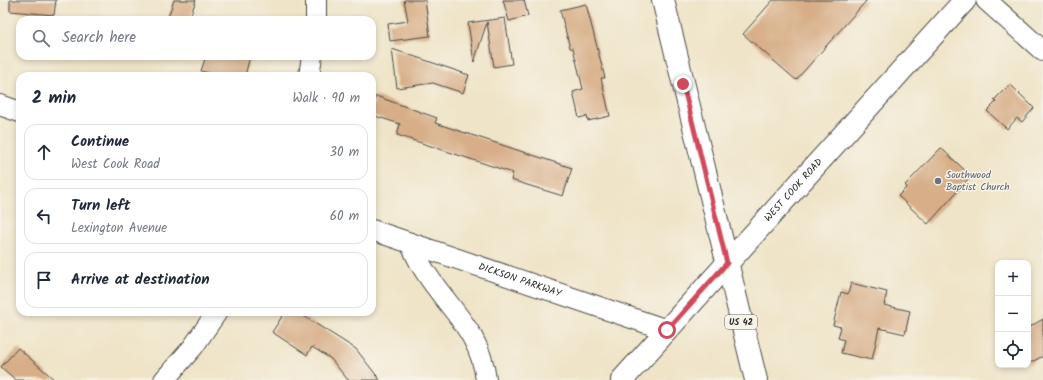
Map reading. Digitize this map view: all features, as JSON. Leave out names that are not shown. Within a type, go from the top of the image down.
[{"type":"main road","name":"US 42","points":[[663,0],[756,380]]},
{"type":"main road","name":"WEST COOK ROAD","points":[[622,380],[965,0]]},
{"type":"street","points":[[316,0],[316,16]]},
{"type":"street","points":[[986,0],[1043,52]]},
{"type":"street","points":[[310,72],[311,60]]},
{"type":"street","points":[[0,105],[16,111]]},
{"type":"street","name":"DICKSON PARKWAY","points":[[376,231],[667,330]]},
{"type":"street","points":[[410,243],[426,273],[466,325],[479,352],[486,380]]},
{"type":"street","points":[[164,380],[193,347],[214,316]]},
{"type":"building","points":[[10,0],[56,0],[54,15],[10,11]]},
{"type":"building","points":[[174,0],[196,0],[190,16],[168,16]]},
{"type":"building","points":[[404,0],[425,0],[430,36],[390,41],[388,24],[408,21]]},
{"type":"building","points":[[503,0],[524,0],[528,16],[509,21]]},
{"type":"building","points":[[773,0],[867,0],[796,80],[743,34]]},
{"type":"building","points":[[586,4],[605,78],[601,78],[610,116],[588,121],[587,116],[579,118],[573,92],[583,89],[573,48],[570,48],[560,10]]},
{"type":"building","points":[[505,18],[512,64],[494,67],[487,22],[474,62],[468,23]]},
{"type":"building","points":[[392,49],[469,75],[463,93],[433,83],[397,88]]},
{"type":"building","points":[[205,60],[249,60],[246,72],[201,71]]},
{"type":"building","points":[[1011,85],[1034,108],[1022,122],[1017,118],[1007,129],[987,111],[996,102],[994,100],[1008,86]]},
{"type":"building","points":[[376,96],[437,118],[435,123],[572,168],[563,196],[511,180],[513,173],[397,135],[400,124],[376,116]]},
{"type":"building","points":[[941,148],[971,176],[928,224],[898,196],[907,187],[905,185]]},
{"type":"building","points":[[851,283],[887,292],[884,305],[910,311],[905,334],[879,328],[872,360],[841,353],[844,340],[838,338],[841,327],[833,325],[841,292],[848,294]]},
{"type":"building","points":[[282,316],[303,316],[356,349],[380,380],[348,380],[331,359],[312,347],[307,355],[272,332]]},
{"type":"building","points":[[1043,319],[1043,356],[1031,362],[1031,332],[1031,326]]},
{"type":"building","points":[[18,348],[55,380],[16,380],[1,367]]},
{"type":"place","name":"Southwood Baptist Church","points":[[938,181]]},
{"type":"route","points":[[667,330],[727,263],[683,84]]}]
